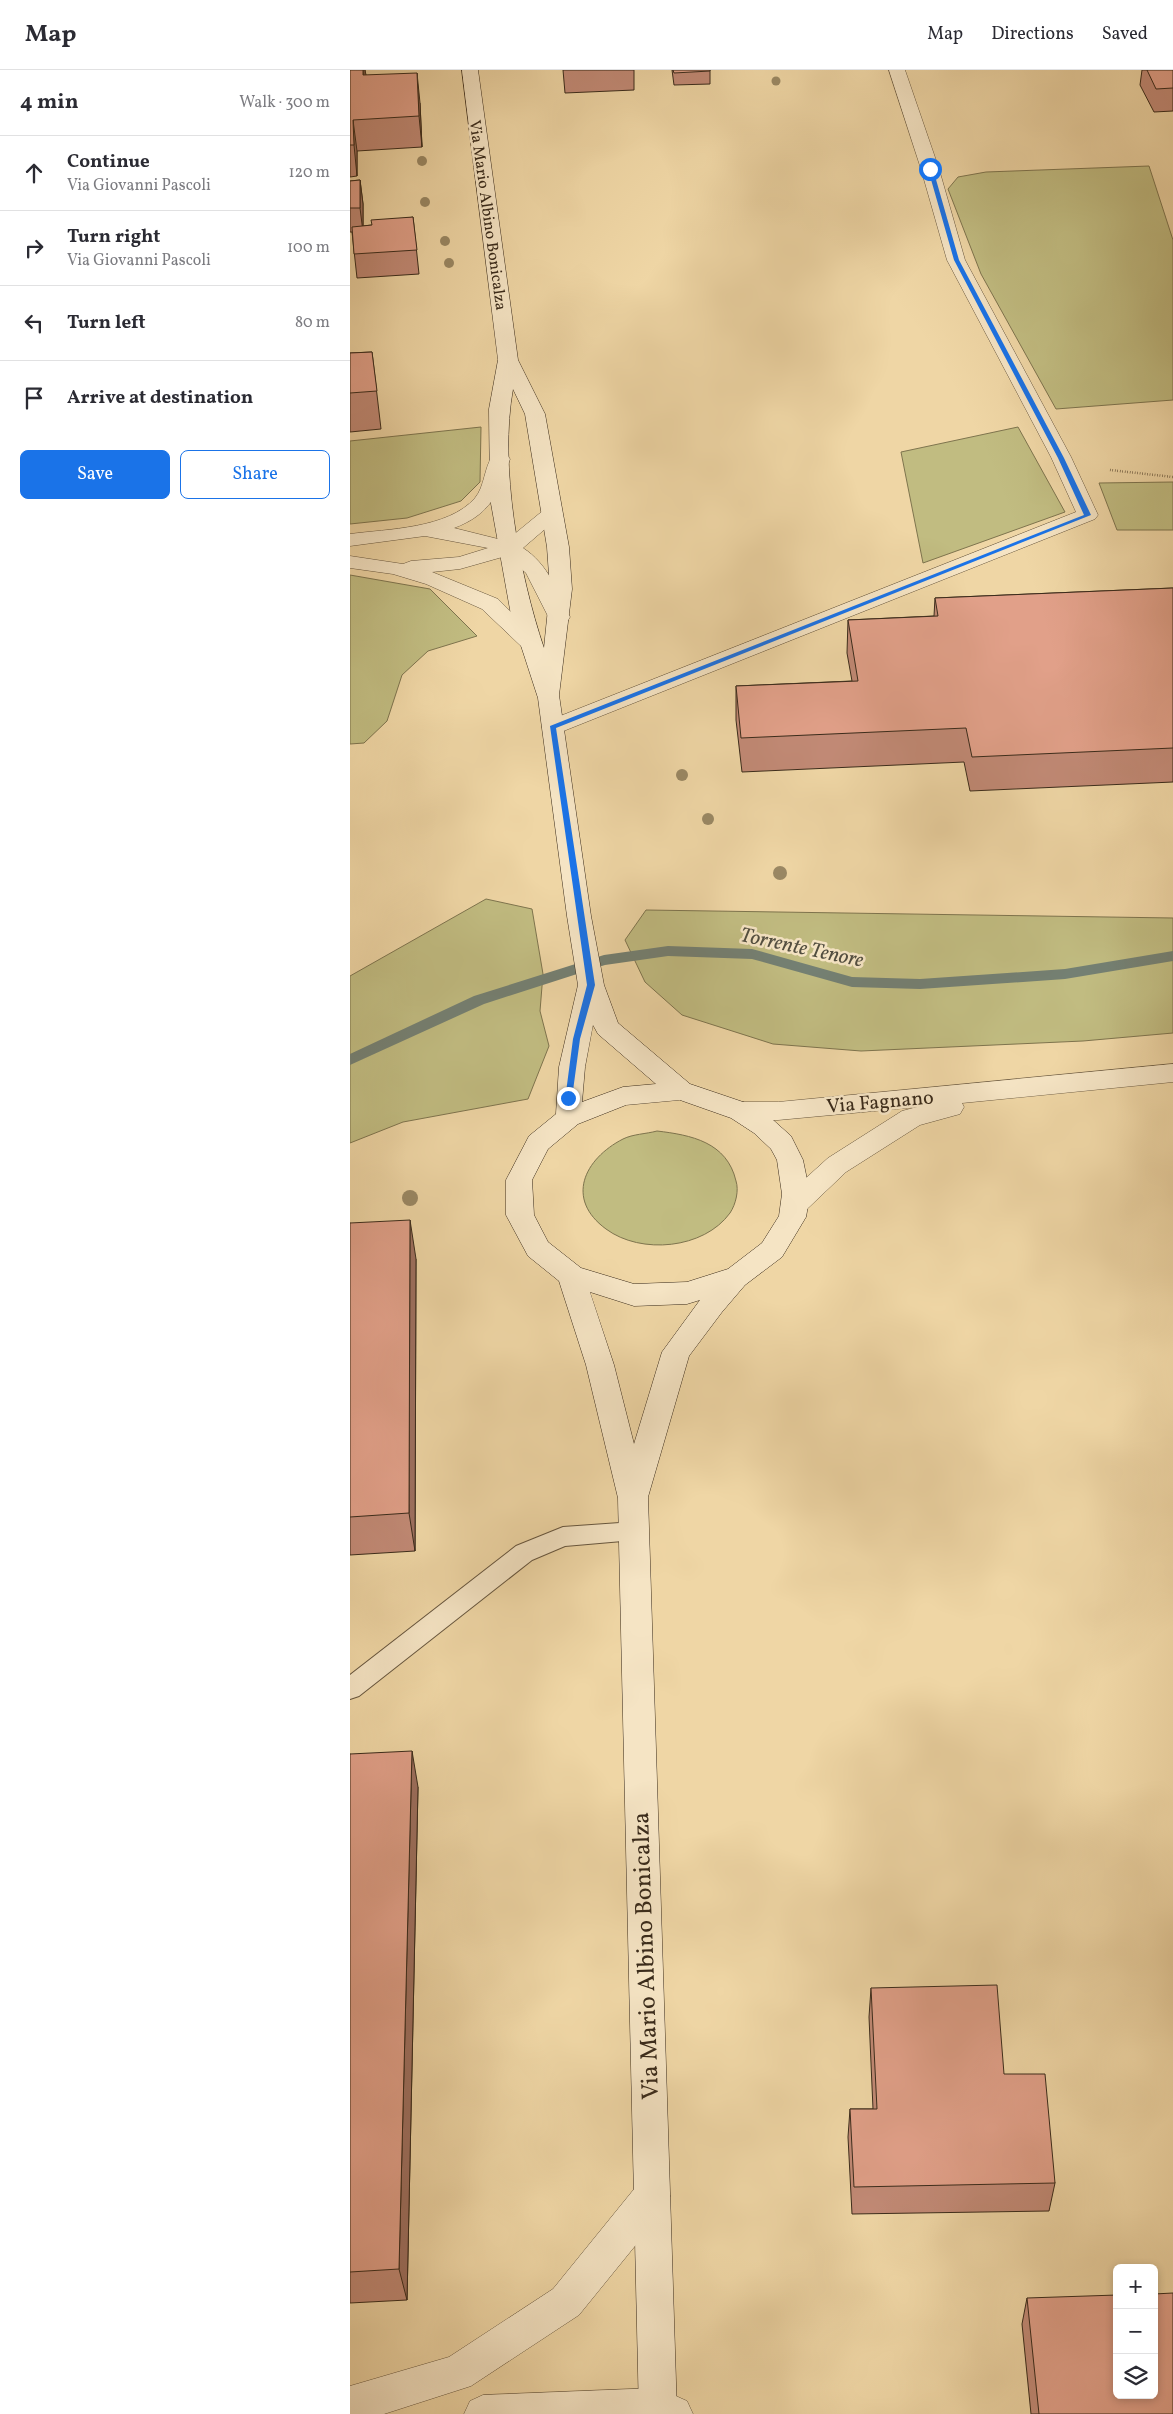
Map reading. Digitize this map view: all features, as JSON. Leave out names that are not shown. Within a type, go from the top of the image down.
[{"type":"main road","name":"Via Mario Albino Bonicalza","points":[[470,70],[508,360],[500,409],[500,498],[522,615],[549,698],[579,916],[591,985],[607,1028],[681,1091]]},
{"type":"main road","points":[[552,727],[1088,515],[1061,458],[956,260],[930,169],[897,70]]},
{"type":"main road","name":"Via Mario Albino Bonicalza","points":[[508,360],[535,414],[558,547],[561,589],[549,698]]},
{"type":"main road","points":[[350,540],[424,529],[466,514],[484,501],[500,459]]},
{"type":"main road","points":[[394,568],[460,563],[509,549],[552,513]]},
{"type":"main road","points":[[424,529],[481,540],[509,549],[532,566],[559,618]]},
{"type":"main road","points":[[350,562],[394,568],[434,579],[490,604],[530,642]]},
{"type":"main road","name":"Via Mario Albino Bonicalza","points":[[569,1117],[570,1076],[591,985]]},
{"type":"main road","name":"Via Fagnano","points":[[740,1111],[778,1111],[1173,1073]]},
{"type":"main road","name":"Via Fagnano","points":[[795,1204],[837,1165],[911,1118],[1020,1088]]},
{"type":"main road","points":[[681,1091],[740,1111],[763,1126],[782,1143],[790,1160],[796,1194],[792,1217],[772,1250],[737,1277],[687,1293],[638,1295],[571,1276],[538,1249],[520,1215],[519,1180],[538,1143],[569,1117],[623,1096],[681,1091]]},
{"type":"main road","name":"Via Mario Albino Bonicalza","points":[[571,1276],[600,1365],[633,1498],[652,2196],[663,2412]]},
{"type":"main road","name":"Via Mario Albino Bonicalza","points":[[633,1498],[676,1352],[712,1304],[737,1277]]},
{"type":"main road","points":[[350,2404],[458,2373],[566,2302],[652,2196]]},
{"type":"main road","points":[[483,2414],[663,2412]]},
{"type":"lane","points":[[350,1689],[524,1552],[562,1537],[634,1531]]},
{"type":"path","points":[[1061,458],[1114,471],[1173,477]]},
{"type":"shaded area","points":[[1149,166],[1173,240],[1173,400],[1056,409],[981,274],[948,189],[958,177],[986,172]]},
{"type":"shaded area","points":[[481,427],[480,482],[461,501],[407,518],[350,524],[350,441]]},
{"type":"shaded area","points":[[1018,427],[1065,512],[923,563],[901,452]]},
{"type":"shaded area","points":[[1173,482],[1173,530],[1117,530],[1099,483]]},
{"type":"shaded area","points":[[350,575],[430,589],[477,636],[428,651],[402,675],[387,721],[364,743],[350,744]]},
{"type":"shaded area","points":[[486,899],[532,909],[543,974],[540,1011],[549,1046],[528,1099],[403,1122],[350,1143],[350,976]]},
{"type":"shaded area","points":[[646,910],[1173,918],[1173,1033],[1083,1041],[861,1051],[773,1044],[682,1015],[645,982],[625,940]]},
{"type":"shaded area","points":[[657,1131],[695,1138],[716,1149],[725,1157],[736,1181],[736,1197],[730,1213],[719,1225],[689,1241],[654,1245],[636,1243],[606,1229],[593,1217],[586,1205],[583,1193],[584,1180],[598,1157],[609,1147],[623,1139]]},
{"type":"building","points":[[350,70],[363,70],[363,75],[417,73],[419,116],[353,120],[354,145],[350,145]]},
{"type":"building","points":[[673,70],[710,70],[710,71],[674,73]]},
{"type":"building","points":[[1147,70],[1173,70],[1173,88],[1156,89]]},
{"type":"building","points":[[360,180],[360,208],[350,208],[350,181]]},
{"type":"building","points":[[413,217],[417,250],[354,254],[352,227],[372,225],[371,220]]},
{"type":"building","points":[[372,352],[377,391],[350,393],[350,353]]},
{"type":"building","points":[[1173,588],[1173,748],[972,757],[966,728],[741,738],[736,686],[858,681],[848,620],[938,616],[935,598]]},
{"type":"building","points":[[410,1220],[409,1513],[350,1517],[350,1223]]},
{"type":"building","points":[[412,1751],[399,2269],[350,2272],[350,1754]]},
{"type":"building","points":[[997,1985],[1004,2074],[1045,2074],[1055,2183],[854,2187],[850,2109],[877,2109],[871,1988]]},
{"type":"building","points":[[1173,2293],[1173,2414],[1039,2414],[1027,2298],[1113,2295],[1113,2399],[1158,2399],[1158,2294]]},
{"type":"waterway","name":"Torrente Tenore","points":[[350,1060],[479,1000],[604,960],[668,951],[752,954],[852,982],[920,984],[1065,974],[1173,956]]},
{"type":"route","points":[[568,1098],[577,1039],[591,985],[579,916],[552,727],[1088,515],[1061,458],[956,260],[930,169]]}]
